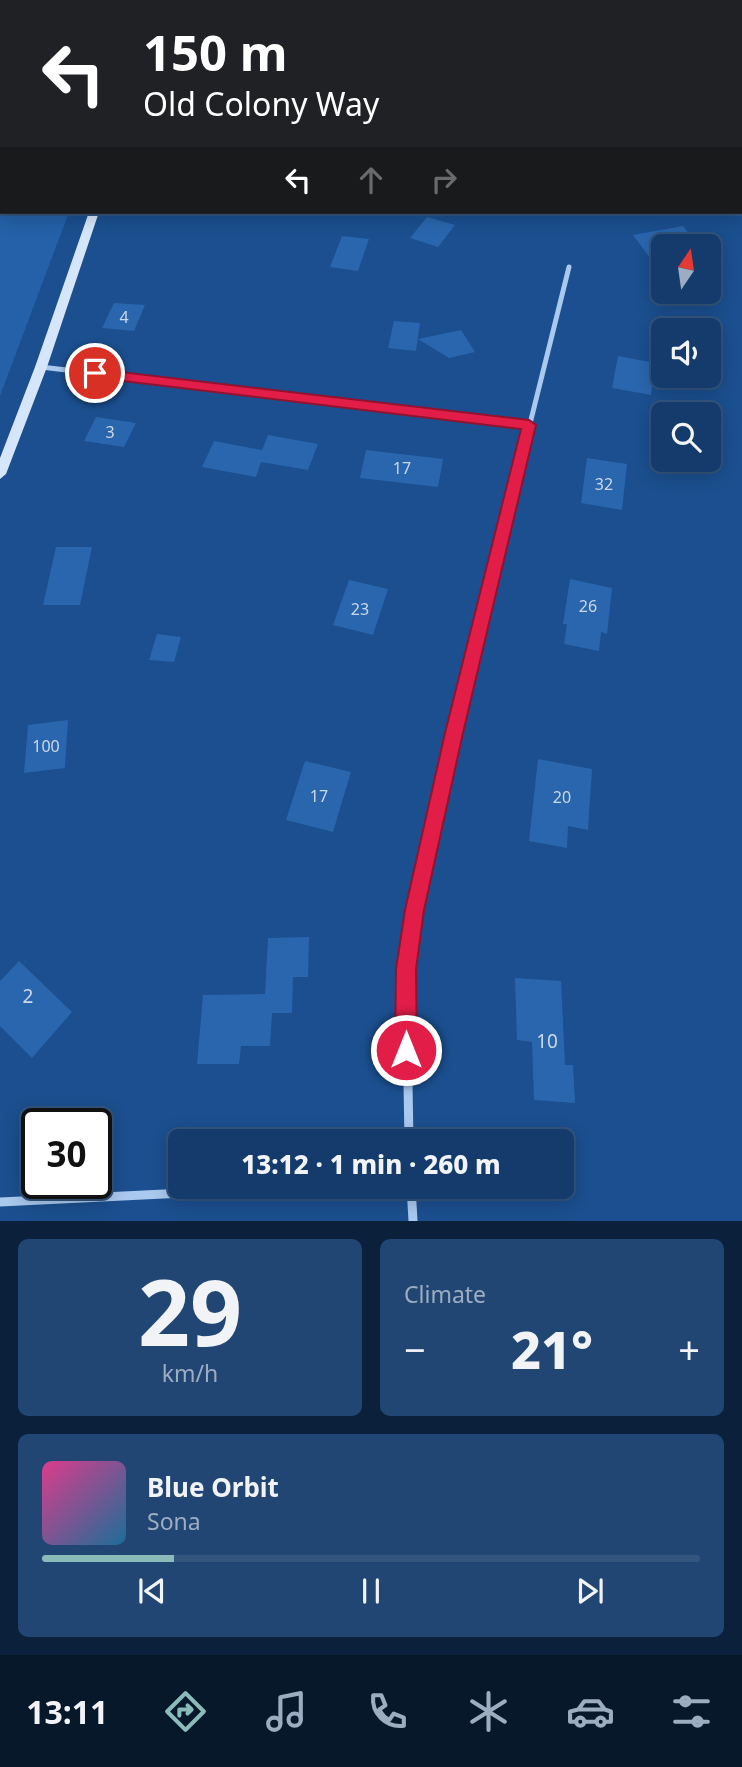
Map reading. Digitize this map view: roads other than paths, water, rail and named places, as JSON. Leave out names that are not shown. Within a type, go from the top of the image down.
[{"type":"main road","points":[[0,474],[41,367],[93,214]]},
{"type":"street","points":[[410,1129],[406,969],[415,910],[454,733],[569,267]]},
{"type":"street","points":[[41,367],[529,425]]},
{"type":"street","points":[[0,1202],[168,1194]]},
{"type":"street","points":[[412,1199],[413,1221]]}]
